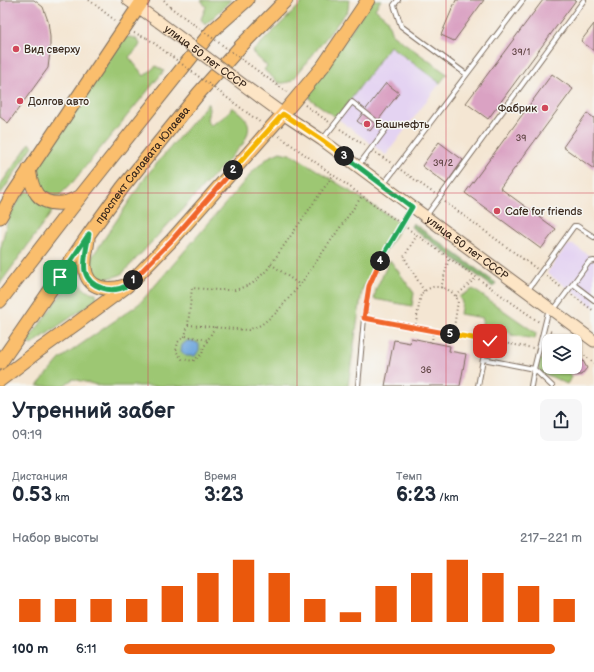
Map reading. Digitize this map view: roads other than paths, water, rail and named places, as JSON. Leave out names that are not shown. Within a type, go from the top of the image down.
[{"type":"main road","points":[[0,301],[80,197],[212,32],[247,0]]},
{"type":"main road","name":"проспект Салавата Юлаева","points":[[0,363],[123,187],[199,93],[240,47],[286,0]]},
{"type":"main road","points":[[358,15],[359,0]]},
{"type":"main road","points":[[0,380],[127,286],[172,240],[324,65],[368,0]]},
{"type":"main road","points":[[0,217],[13,194],[136,2]]},
{"type":"main road","name":"улица 50 лет СССР","points":[[136,2],[158,22],[283,114],[322,140],[426,216],[594,341]]},
{"type":"main road","points":[[29,169],[32,184],[40,198],[51,202],[62,203],[80,197]]},
{"type":"main road","points":[[89,234],[85,260],[86,276],[95,285],[105,289],[117,289],[127,286]]},
{"type":"lane","points":[[398,0],[394,5],[401,26],[466,74]]},
{"type":"lane","points":[[383,185],[522,0]]},
{"type":"lane","points":[[426,216],[584,0]]},
{"type":"lane","points":[[322,140],[352,102],[386,129],[358,167]]},
{"type":"lane","points":[[358,386],[364,318],[369,286],[382,257],[412,207]]},
{"type":"lane","points":[[527,291],[574,226],[577,226],[594,237]]},
{"type":"lane","points":[[531,386],[534,369],[551,310],[568,292],[589,262],[594,261]]},
{"type":"lane","points":[[573,284],[594,300]]},
{"type":"lane","points":[[478,386],[483,359],[534,369],[552,386]]},
{"type":"water","points":[[187,341],[193,341],[199,344],[199,350],[195,356],[186,356],[181,351],[182,345]]},
{"type":"place","name":"Вид сверху","points":[[16,49]]},
{"type":"place","name":"Долгов авто","points":[[20,101]]},
{"type":"place","name":"Фабрик","points":[[545,108]]},
{"type":"place","name":"Башнефть","points":[[367,124]]},
{"type":"place","name":"Cafe for friends","points":[[497,211]]}]
